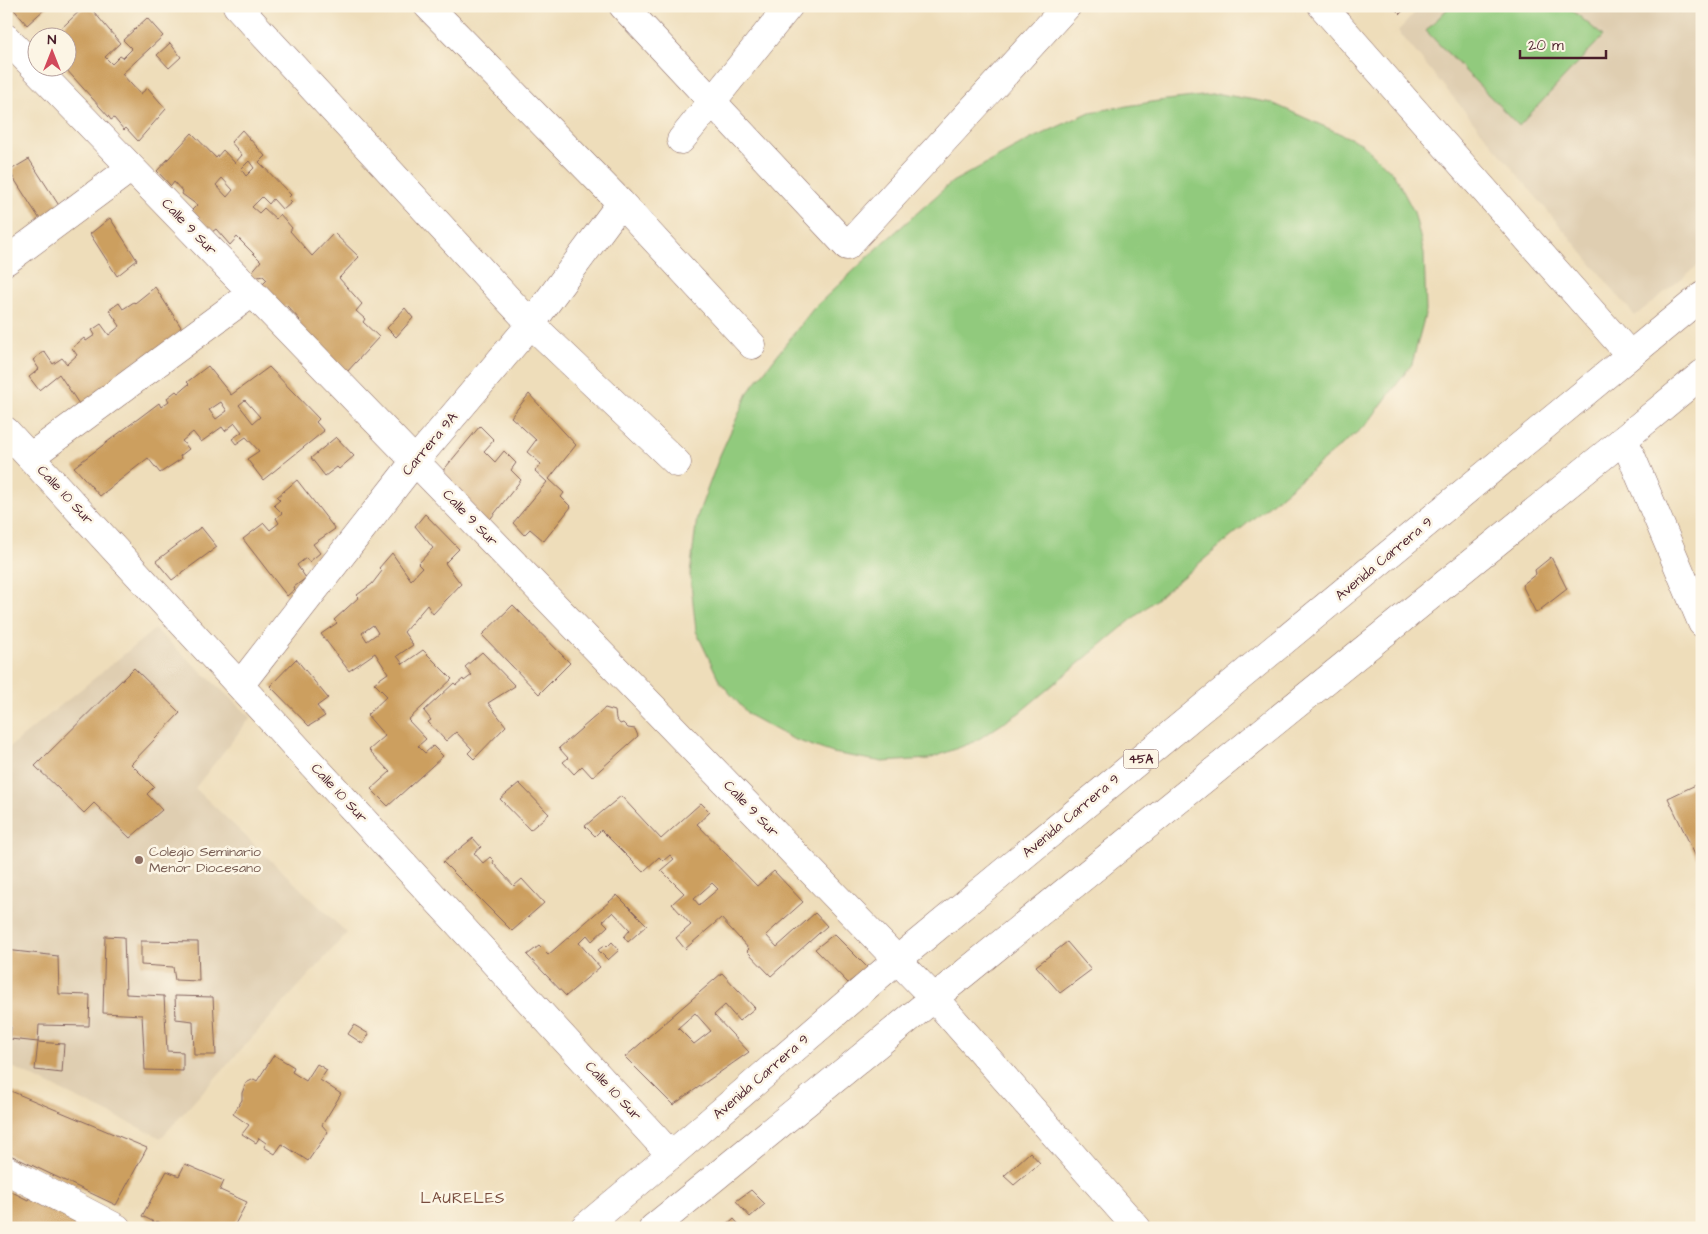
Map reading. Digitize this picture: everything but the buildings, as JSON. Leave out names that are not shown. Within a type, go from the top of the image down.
[{"type":"street","points":[[237,6],[531,324],[677,463]]},
{"type":"street","points":[[428,6],[621,203],[752,346]]},
{"type":"street","points":[[623,6],[846,246],[1067,6]]},
{"type":"street","points":[[681,140],[789,6]]},
{"type":"street","points":[[1323,6],[1630,355]]},
{"type":"street","name":"Calle 9 Sur","points":[[9,45],[131,168],[934,998],[1138,1228]]},
{"type":"street","points":[[6,261],[131,168]]},
{"type":"street","name":"Carrera 9A","points":[[240,686],[415,462],[531,324],[621,203]]},
{"type":"street","points":[[30,457],[252,293]]},
{"type":"street","name":"Avenida Carrera 9","points":[[584,1228],[897,960],[1702,296]]},
{"type":"street","points":[[653,1228],[1702,374]]},
{"type":"street","name":"Calle 10 Sur","points":[[6,431],[671,1155]]},
{"type":"street","points":[[1624,439],[1702,623]]},
{"type":"street","points":[[6,1170],[118,1228]]},
{"type":"shaded area","points":[[1421,6],[1702,6],[1702,262],[1635,316],[1398,31]]},
{"type":"shaded area","name":"Colegio Seminario Menor Diocesano","points":[[155,629],[251,717],[195,788],[347,933],[161,1138],[6,1064],[6,750]]},
{"type":"green space","points":[[1450,6],[1567,6],[1603,36],[1519,126],[1426,31]]},
{"type":"green space","points":[[1220,94],[1272,103],[1361,143],[1394,174],[1414,212],[1424,253],[1426,311],[1412,364],[1367,424],[1019,713],[974,742],[929,759],[883,762],[833,753],[793,739],[749,715],[720,682],[696,631],[690,574],[697,517],[720,455],[749,391],[813,309],[883,243],[952,182],[1033,138],[1090,112],[1158,101]]},
{"type":"place","name":"Colegio Seminario Menor Diocesano","points":[[139,860]]},
{"type":"district","name":"LAURELES","points":[[463,1198]]}]
